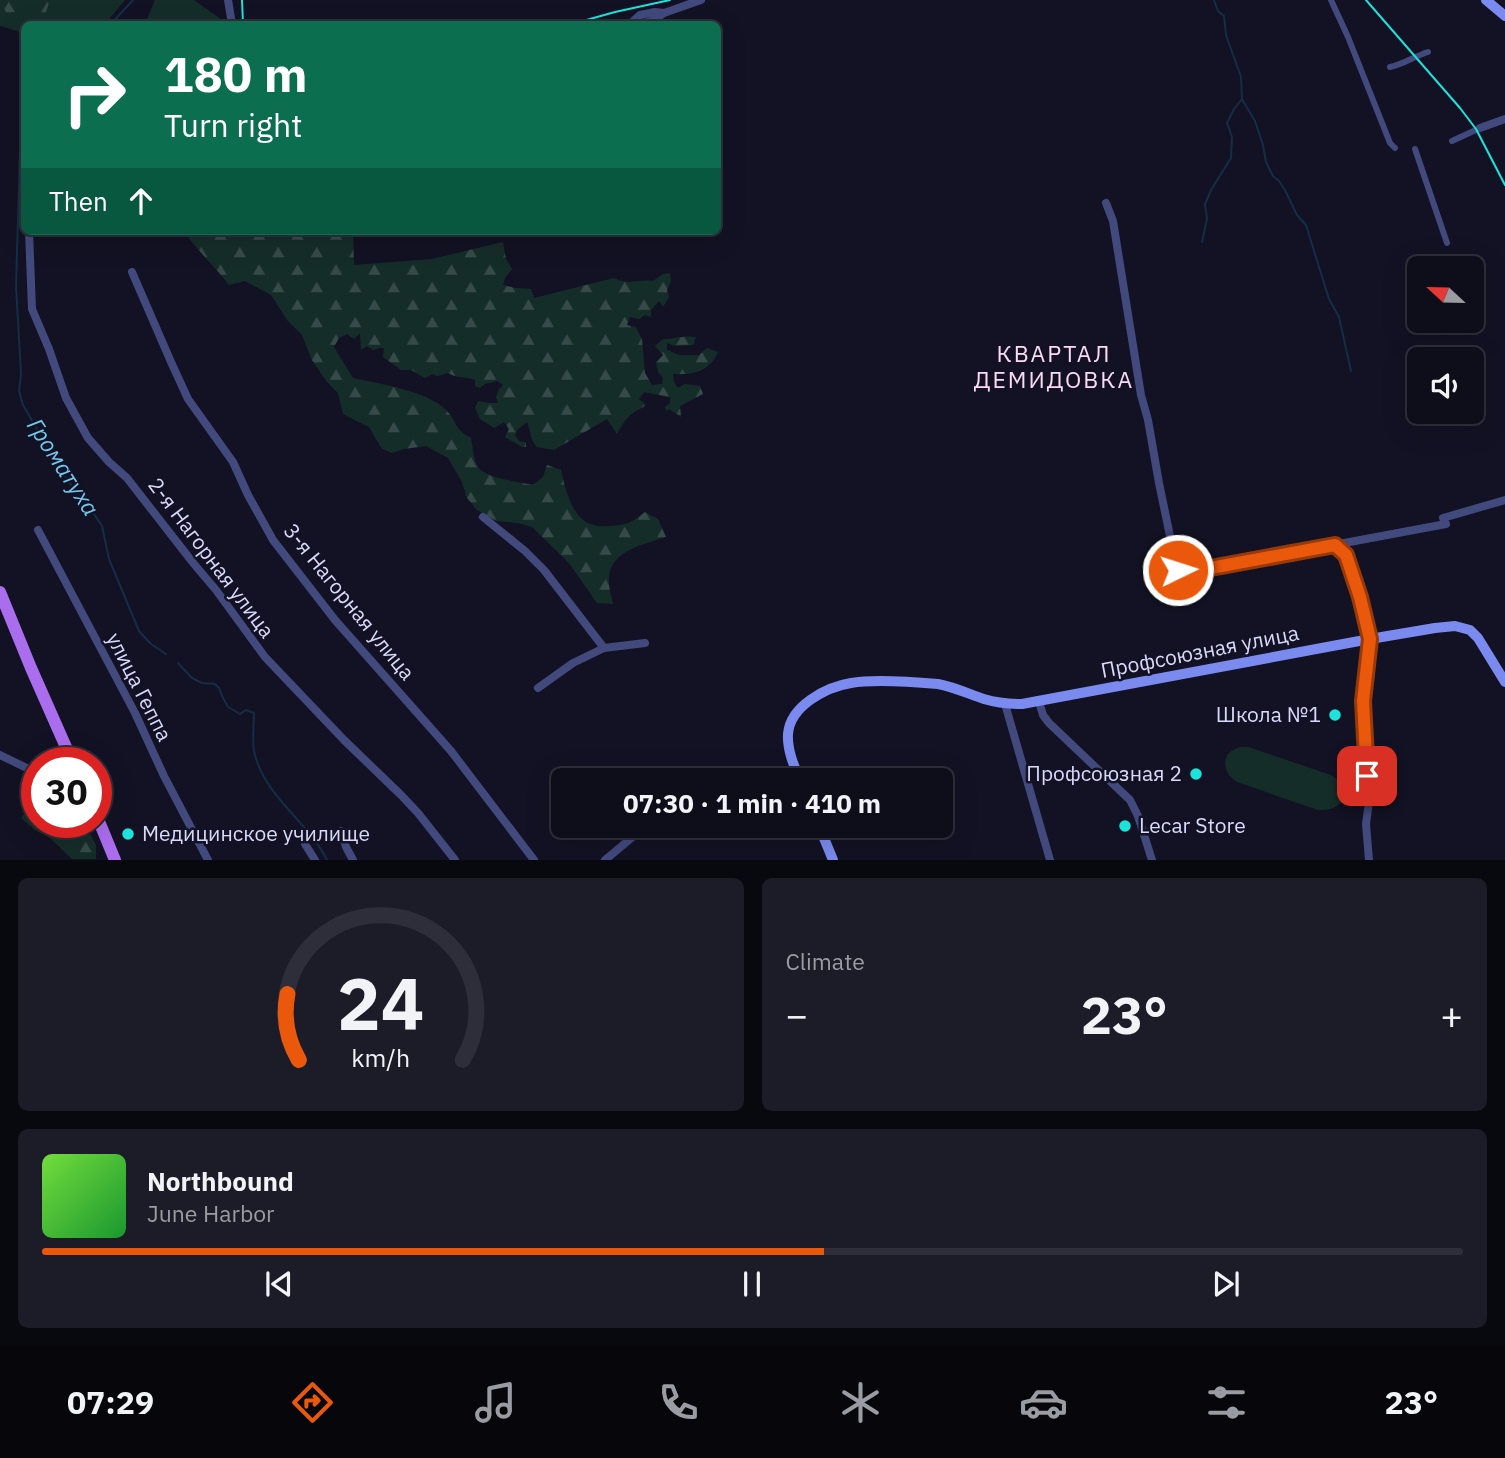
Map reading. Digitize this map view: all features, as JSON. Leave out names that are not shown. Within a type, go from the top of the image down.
[{"type":"main road","points":[[1486,0],[1505,16]]},
{"type":"main road","points":[[0,592],[66,747]]},
{"type":"main road","name":"Профсоюзная улица","points":[[795,768],[788,743],[788,732],[790,721],[797,710],[829,690],[851,683],[880,681],[938,684],[1005,704],[1022,704],[1370,639],[1455,626],[1470,630],[1479,638],[1505,682]]},
{"type":"main road","points":[[106,838],[115,859]]},
{"type":"main road","points":[[824,838],[833,859]]},
{"type":"street","points":[[228,0],[232,21]]},
{"type":"street","points":[[631,21],[640,15],[664,13],[701,0]]},
{"type":"street","points":[[1331,0],[1390,143],[1395,148]]},
{"type":"street","points":[[1390,67],[1429,52]]},
{"type":"street","points":[[1451,141],[1505,119]]},
{"type":"street","points":[[1415,149],[1447,243]]},
{"type":"street","points":[[1106,203],[1113,221],[1141,395],[1178,570],[1189,572],[1335,545],[1444,521],[1505,500]]},
{"type":"street","name":"2-я Нагорная улица","points":[[29,235],[32,309],[66,398],[88,438],[127,478],[216,590],[265,657],[418,813],[455,859]]},
{"type":"street","name":"3-я Нагорная улица","points":[[132,272],[188,398],[233,462],[273,540],[335,620],[451,751],[534,859]]},
{"type":"street","points":[[483,517],[544,570],[604,648]]},
{"type":"street","name":"улица Геппа","points":[[38,530],[135,713],[164,776],[208,859]]},
{"type":"street","points":[[1335,545],[1346,555],[1370,639],[1363,701],[1369,802],[1366,824],[1369,859]]},
{"type":"street","points":[[538,688],[573,663],[604,648],[645,643]]},
{"type":"street","points":[[1039,702],[1049,723],[1130,800],[1152,859]]},
{"type":"street","points":[[1005,704],[1050,859]]},
{"type":"street","points":[[0,755],[21,765]]},
{"type":"street","points":[[341,831],[352,859]]},
{"type":"street","points":[[605,859],[631,838]]},
{"type":"street","points":[[305,844],[315,859]]},
{"type":"green space","points":[[0,0],[125,0],[108,21],[21,21],[21,32],[0,26]]},
{"type":"green space","points":[[1,0],[50,0],[44,18],[40,21],[21,21],[21,26],[17,28],[12,25],[0,6]]},
{"type":"green space","points":[[155,0],[194,0],[224,21],[146,21]]},
{"type":"green space","points":[[187,235],[353,235],[354,265],[432,259],[503,242],[506,259],[512,269],[503,285],[531,289],[534,298],[614,278],[629,282],[653,281],[670,273],[671,281],[667,290],[669,297],[663,307],[659,301],[651,310],[651,317],[630,317],[627,325],[636,327],[642,339],[645,373],[652,385],[662,384],[663,378],[658,372],[656,362],[663,355],[655,346],[663,339],[696,337],[693,345],[676,346],[667,343],[667,350],[679,355],[699,355],[707,348],[718,352],[710,364],[700,371],[673,374],[678,388],[685,384],[700,386],[703,394],[680,406],[681,417],[669,409],[666,411],[670,397],[644,392],[639,399],[645,404],[644,407],[628,418],[617,434],[607,419],[554,450],[537,447],[527,422],[515,435],[519,441],[526,442],[526,447],[522,447],[505,437],[509,429],[504,422],[494,428],[480,419],[475,408],[478,401],[498,403],[496,397],[503,385],[497,381],[480,388],[475,386],[475,380],[448,373],[437,376],[433,374],[425,378],[411,370],[401,370],[383,357],[384,348],[373,350],[367,346],[361,350],[360,333],[354,339],[347,334],[339,338],[334,347],[353,378],[416,393],[438,403],[458,428],[471,438],[475,460],[482,471],[503,479],[533,485],[543,477],[547,465],[561,470],[571,502],[586,522],[599,526],[621,525],[645,512],[658,519],[666,537],[631,549],[616,560],[609,576],[613,604],[597,603],[569,563],[532,527],[496,521],[477,510],[467,498],[462,482],[448,458],[426,446],[392,453],[382,449],[369,427],[343,414],[338,393],[312,360],[302,335],[287,320],[271,295],[245,281],[229,285]]},
{"type":"green space","points":[[1242,747],[1331,775],[1342,787],[1343,798],[1335,807],[1318,810],[1237,782],[1228,772],[1225,762],[1230,752]]},
{"type":"green space","points":[[50,838],[92,838],[96,845],[96,859],[72,859]]},
{"type":"waterway","name":"Громатуха","points":[[114,21],[133,0]]},
{"type":"waterway","points":[[1214,0],[1218,11],[1224,16],[1226,35],[1241,77],[1242,99],[1255,121],[1266,162],[1285,190],[1297,215],[1306,225],[1329,299],[1339,317],[1351,371]]},
{"type":"waterway","points":[[1202,242],[1207,219],[1205,204],[1231,158],[1232,137],[1227,123],[1242,99]]},
{"type":"waterway","name":"Громатуха","points":[[21,146],[16,286],[21,374],[19,391],[23,405],[67,480],[102,526],[109,559],[139,631],[151,644],[166,654]]},
{"type":"waterway","name":"Громатуха","points":[[178,663],[192,678],[202,683],[215,684],[228,707],[240,714],[246,710],[254,713],[253,746],[259,767],[276,795],[309,833],[327,860]]},
{"type":"tram line","points":[[242,0],[243,21]]},
{"type":"tram line","points":[[583,21],[670,0]]},
{"type":"tram line","points":[[1366,0],[1476,129],[1505,185]]},
{"type":"place","name":"Школа №1","points":[[1335,715]]},
{"type":"place","name":"Профсоюзная 2","points":[[1196,774]]},
{"type":"place","name":"Lecar Store","points":[[1125,826]]},
{"type":"place","name":"Медицинское училище","points":[[128,834]]},
{"type":"district","name":"КВАРТАЛ ДЕМИДОВКА","points":[[1054,367]]},
{"type":"route","points":[[1178,570],[1189,572],[1335,545],[1346,555],[1370,639],[1363,701],[1367,776]]}]
